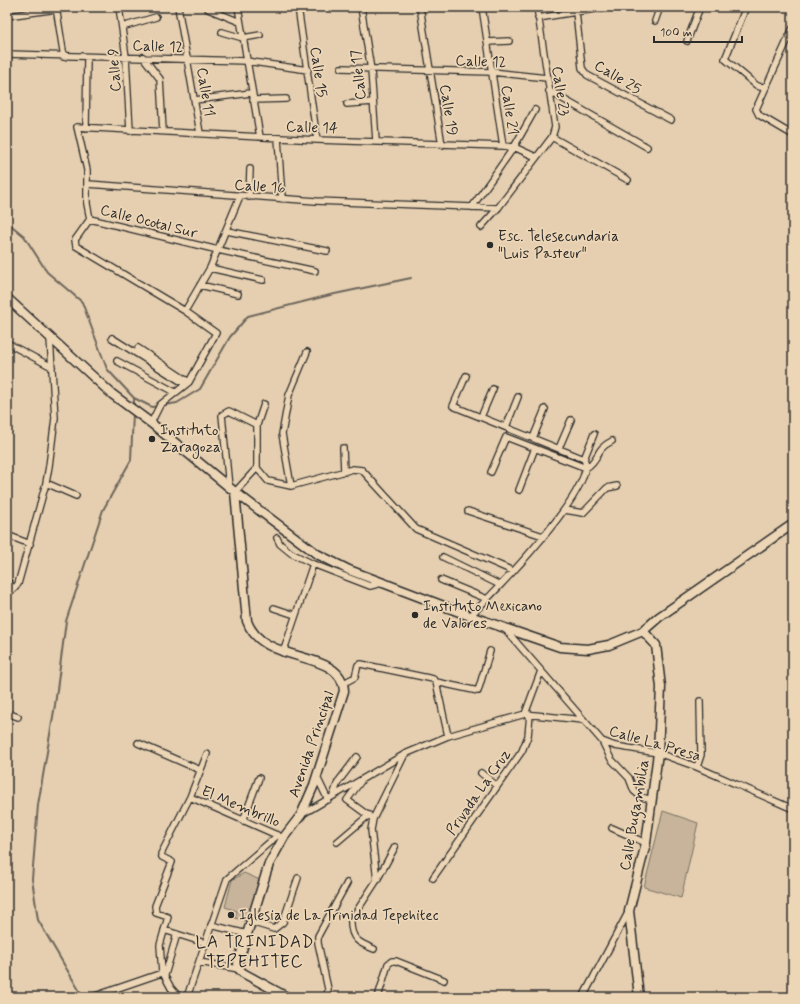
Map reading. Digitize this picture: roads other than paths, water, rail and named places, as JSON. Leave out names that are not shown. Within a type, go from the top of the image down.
[{"type":"street","points":[[7,16],[56,8],[72,7]]},
{"type":"street","name":"Calle 9","points":[[119,7],[126,57],[130,131]]},
{"type":"street","name":"Calle 11","points":[[178,7],[189,59],[200,133]]},
{"type":"street","points":[[238,7],[251,93],[260,136]]},
{"type":"street","name":"Calle 15","points":[[298,7],[317,140]]},
{"type":"street","name":"Calle 17","points":[[362,7],[371,70],[376,141]]},
{"type":"street","name":"Calle 19","points":[[420,7],[442,145]]},
{"type":"street","name":"Calle 21","points":[[482,7],[503,146]]},
{"type":"street","name":"Calle 23","points":[[481,227],[498,208],[552,137],[555,127],[537,7]]},
{"type":"street","points":[[538,18],[608,7]]},
{"type":"street","points":[[655,21],[660,7]]},
{"type":"street","points":[[687,41],[700,7]]},
{"type":"street","points":[[746,7],[725,59],[756,85],[760,87],[767,86]]},
{"type":"street","points":[[56,8],[64,57]]},
{"type":"street","points":[[208,8],[240,22]]},
{"type":"street","name":"Calle 25","points":[[576,12],[582,68],[587,75],[671,120]]},
{"type":"street","points":[[122,27],[156,17]]},
{"type":"street","points":[[793,28],[756,111],[759,115],[793,135]]},
{"type":"street","points":[[222,32],[243,38],[260,35]]},
{"type":"street","points":[[488,42],[509,40]]},
{"type":"street","name":"Calle 12","points":[[7,54],[64,57],[143,57],[246,61],[308,70]]},
{"type":"street","points":[[87,57],[86,128],[77,127],[87,170],[87,204],[90,219]]},
{"type":"street","points":[[143,57],[160,80],[163,131]]},
{"type":"street","name":"Calle 12","points":[[341,68],[431,72],[492,72],[547,78]]},
{"type":"street","points":[[549,91],[647,147]]},
{"type":"street","points":[[195,100],[251,93]]},
{"type":"street","points":[[253,100],[286,99]]},
{"type":"street","points":[[346,104],[373,102]]},
{"type":"street","points":[[472,207],[514,147],[535,110]]},
{"type":"street","name":"Calle 14","points":[[86,128],[317,140],[503,146],[514,147],[536,157]]},
{"type":"street","points":[[552,137],[628,180]]},
{"type":"street","points":[[278,138],[282,199]]},
{"type":"street","points":[[249,197],[250,169]]},
{"type":"street","name":"Calle 16","points":[[88,184],[282,199],[498,208]]},
{"type":"street","points":[[151,423],[160,405],[187,383],[216,333],[185,311],[210,268],[227,231],[240,196]]},
{"type":"street","name":"Calle Ocotal Sur","points":[[185,311],[76,246],[74,240],[90,219],[218,250],[315,271]]},
{"type":"street","points":[[227,231],[327,251]]},
{"type":"street","points":[[210,268],[263,280]]},
{"type":"street","points":[[200,285],[238,294]]},
{"type":"street","points":[[7,298],[112,394],[317,554],[349,570],[384,582],[470,616],[560,647],[588,650],[620,641],[643,631],[659,618],[793,524]]},
{"type":"street","points":[[7,593],[14,589],[18,584],[46,483],[55,418],[50,338]]},
{"type":"street","points":[[112,338],[187,383]]},
{"type":"street","points":[[7,343],[52,367]]},
{"type":"street","points":[[138,348],[187,383]]},
{"type":"street","points":[[291,486],[282,434],[289,395],[307,352]]},
{"type":"street","points":[[117,361],[175,392]]},
{"type":"street","points":[[466,376],[453,406],[559,448],[585,463]]},
{"type":"street","points":[[481,417],[493,389]]},
{"type":"street","points":[[506,427],[518,397]]},
{"type":"street","points":[[264,404],[257,425],[256,468],[268,481],[291,486],[344,472],[353,468],[362,470],[416,529],[513,571]]},
{"type":"street","points":[[533,438],[545,409]]},
{"type":"street","points":[[232,489],[222,415],[229,411],[257,425]]},
{"type":"street","points":[[559,448],[571,420]]},
{"type":"street","points":[[470,616],[513,571],[565,510],[585,475],[585,463],[594,434]]},
{"type":"street","points":[[491,472],[506,437],[535,448],[585,463],[594,462],[601,447],[612,441]]},
{"type":"street","points":[[343,448],[344,472]]},
{"type":"street","points":[[519,490],[535,448]]},
{"type":"street","points":[[232,489],[256,468]]},
{"type":"street","points":[[46,483],[76,496]]},
{"type":"street","points":[[565,510],[583,514],[607,488],[618,486]]},
{"type":"street","name":"Avenida Principal","points":[[232,489],[247,621],[254,635],[267,645],[283,653],[330,666],[341,675],[344,683],[344,691],[317,777],[301,815],[281,836],[269,864],[238,963],[239,969]]},
{"type":"street","points":[[468,511],[543,536]]},
{"type":"street","points":[[7,535],[30,544]]},
{"type":"street","points":[[277,538],[280,544],[291,554],[313,564],[370,586],[384,582]]},
{"type":"street","points":[[443,558],[500,585]]},
{"type":"street","points":[[283,653],[313,564]]},
{"type":"street","points":[[441,580],[487,599]]},
{"type":"street","points":[[7,581],[14,589]]},
{"type":"street","points":[[274,608],[295,614]]},
{"type":"street","name":"Calle La Presa","points":[[505,628],[582,720],[602,741],[615,746],[658,753],[697,767],[793,809]]},
{"type":"street","name":"Calle Bugambilia","points":[[583,997],[629,911],[646,843],[658,753],[661,686],[656,645],[643,631]]},
{"type":"street","points":[[620,641],[642,638],[651,639]]},
{"type":"street","points":[[344,683],[355,677],[358,665],[361,664],[433,679],[436,682],[478,691],[490,651]]},
{"type":"street","name":"Privada La Cruz","points":[[433,878],[522,751],[528,736],[528,714],[541,671]]},
{"type":"street","points":[[436,682],[448,736]]},
{"type":"street","points":[[697,767],[701,755],[700,701]]},
{"type":"street","points":[[7,713],[18,717]]},
{"type":"street","points":[[301,815],[405,754],[448,736],[528,714],[582,720]]},
{"type":"street","points":[[602,741],[612,758],[629,778],[634,791],[641,797],[652,800]]},
{"type":"street","points":[[138,743],[200,770]]},
{"type":"street","points":[[184,997],[178,996],[171,988],[164,974],[160,945],[168,917],[156,913],[155,906],[172,862],[162,857],[161,854],[190,797],[207,754]]},
{"type":"street","points":[[338,842],[371,817],[405,754]]},
{"type":"street","points":[[330,799],[338,782],[356,757]]},
{"type":"street","points":[[481,773],[497,786]]},
{"type":"street","points":[[317,777],[330,799]]},
{"type":"street","points":[[243,821],[259,778]]},
{"type":"street","points":[[363,778],[347,800],[371,817]]},
{"type":"street","name":"El Membrillo","points":[[190,797],[281,836]]},
{"type":"street","points":[[371,817],[371,830],[377,880]]},
{"type":"street","points":[[612,828],[646,843]]},
{"type":"street","points":[[187,997],[227,879],[281,836]]},
{"type":"street","points":[[374,949],[359,943],[354,939],[351,920],[377,880],[395,847]]},
{"type":"street","points":[[252,922],[274,929],[283,922],[298,878]]},
{"type":"street","points":[[327,997],[328,989],[318,943],[318,936],[347,883]]},
{"type":"street","points":[[629,911],[639,997]]},
{"type":"street","points":[[211,925],[247,934]]},
{"type":"street","points":[[164,930],[205,943]]},
{"type":"street","points":[[164,974],[177,934]]},
{"type":"street","points":[[378,997],[388,964],[392,961],[396,960],[444,980]]},
{"type":"street","points":[[199,962],[239,969],[276,994],[287,997]]},
{"type":"street","points":[[92,997],[164,974]]},
{"type":"waterway","points":[[7,222],[24,236],[47,272],[82,302],[107,369],[134,398],[152,407],[158,406]]},
{"type":"waterway","points":[[164,405],[177,403],[200,389],[230,337],[248,316],[330,295],[411,278]]},
{"type":"waterway","points":[[134,398],[134,406]]},
{"type":"waterway","points":[[83,997],[38,920],[32,879],[38,805],[55,705],[66,621],[103,510],[131,460],[133,413]]},
{"type":"place","name":"Esc. Telesecundaria \"Luis Pasteur\"","points":[[490,245]]},
{"type":"place","name":"Instituto Zaragoza","points":[[152,439]]},
{"type":"place","name":"Instituto Mexicano de Valores","points":[[415,615]]},
{"type":"place","name":"Iglesia de La Trinidad Tepehitec","points":[[231,915]]},
{"type":"district","name":"LA TRINIDAD TEPEHITEC","points":[[255,951]]}]
